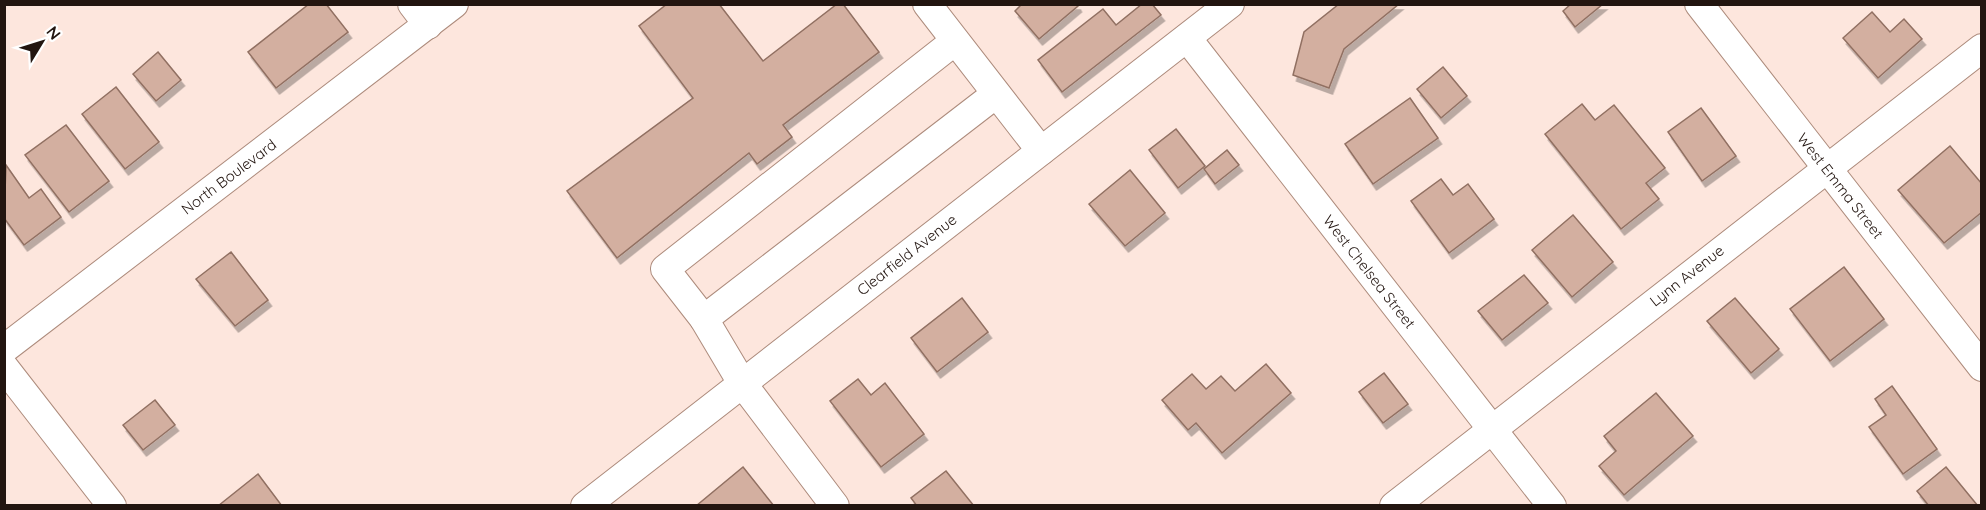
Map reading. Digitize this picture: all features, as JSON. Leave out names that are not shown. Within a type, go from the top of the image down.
[{"type":"street","name":"North Boulevard","points":[[4,349],[420,15],[454,4]]},
{"type":"street","points":[[927,4],[1041,151]]},
{"type":"street","name":"Clearfield Avenue","points":[[585,506],[1230,4]]},
{"type":"street","name":"West Emma Street","points":[[1699,4],[1982,367]]},
{"type":"street","name":"West Chelsea Street","points":[[1187,38],[1552,506]]},
{"type":"street","points":[[835,506],[742,383],[704,319],[665,269],[956,41]]},
{"type":"street","name":"Lynn Avenue","points":[[1394,506],[1982,48]]},
{"type":"street","points":[[704,319],[996,94]]},
{"type":"street","points":[[4,367],[112,506]]},
{"type":"building","points":[[309,4],[326,4],[348,32],[276,88],[248,52]]},
{"type":"building","points":[[667,4],[719,4],[763,61],[837,4],[843,4],[879,52],[783,125],[792,137],[757,164],[749,153],[617,258],[567,191],[693,98],[639,26]]},
{"type":"building","points":[[1022,4],[1077,4],[1078,6],[1039,39],[1015,11]]},
{"type":"building","points":[[1142,4],[1152,4],[1161,15],[1062,92],[1038,60],[1103,9],[1116,25]]},
{"type":"building","points":[[1339,4],[1399,4],[1344,49],[1329,88],[1293,75],[1304,32]]},
{"type":"building","points":[[1571,4],[1603,4],[1575,27],[1563,11]]},
{"type":"building","points":[[1872,12],[1890,32],[1904,19],[1922,39],[1878,78],[1843,38]]},
{"type":"building","points":[[158,52],[181,80],[156,101],[133,74]]},
{"type":"building","points":[[1443,67],[1467,96],[1441,118],[1417,89]]},
{"type":"building","points":[[116,87],[159,142],[125,169],[82,114]]},
{"type":"building","points":[[1410,98],[1438,138],[1373,184],[1345,144]]},
{"type":"building","points":[[1582,104],[1595,120],[1614,105],[1665,168],[1646,183],[1659,199],[1621,229],[1545,134]]},
{"type":"building","points":[[1701,108],[1736,156],[1702,181],[1668,132]]},
{"type":"building","points":[[66,125],[109,181],[69,212],[25,155]]},
{"type":"building","points":[[1176,129],[1205,166],[1178,188],[1149,150]]},
{"type":"building","points":[[1950,146],[1982,184],[1982,212],[1944,243],[1898,190]]},
{"type":"building","points":[[1227,150],[1239,165],[1215,184],[1204,169]]},
{"type":"building","points":[[6,165],[29,198],[41,189],[61,217],[24,245],[4,218]]},
{"type":"building","points":[[1130,170],[1165,213],[1125,246],[1089,204]]},
{"type":"building","points":[[1441,179],[1453,195],[1468,184],[1494,219],[1449,253],[1411,201]]},
{"type":"building","points":[[1573,215],[1613,262],[1572,297],[1532,250]]},
{"type":"building","points":[[231,252],[268,300],[235,326],[196,279]]},
{"type":"building","points":[[1844,267],[1884,319],[1830,361],[1790,309]]},
{"type":"building","points":[[1524,275],[1548,303],[1502,340],[1478,311]]},
{"type":"building","points":[[962,298],[988,332],[937,372],[911,338]]},
{"type":"building","points":[[1735,298],[1779,349],[1751,373],[1707,321]]},
{"type":"building","points":[[1266,364],[1291,393],[1222,453],[1196,423],[1188,430],[1162,400],[1192,374],[1206,389],[1221,376],[1235,391]]},
{"type":"building","points":[[1384,373],[1408,404],[1383,423],[1359,392]]},
{"type":"building","points":[[858,379],[871,395],[885,383],[924,434],[881,467],[830,401]]},
{"type":"building","points":[[1892,386],[1937,449],[1903,474],[1869,427],[1886,415],[1875,399]]},
{"type":"building","points":[[1656,393],[1693,436],[1624,495],[1599,466],[1616,451],[1604,436]]},
{"type":"building","points":[[155,400],[175,425],[143,450],[123,425]]},
{"type":"building","points":[[743,467],[774,506],[696,506]]},
{"type":"building","points":[[1946,467],[1978,506],[1929,506],[1917,491]]},
{"type":"building","points":[[946,471],[974,506],[917,506],[911,498]]},
{"type":"building","points":[[258,474],[282,506],[218,506]]}]
